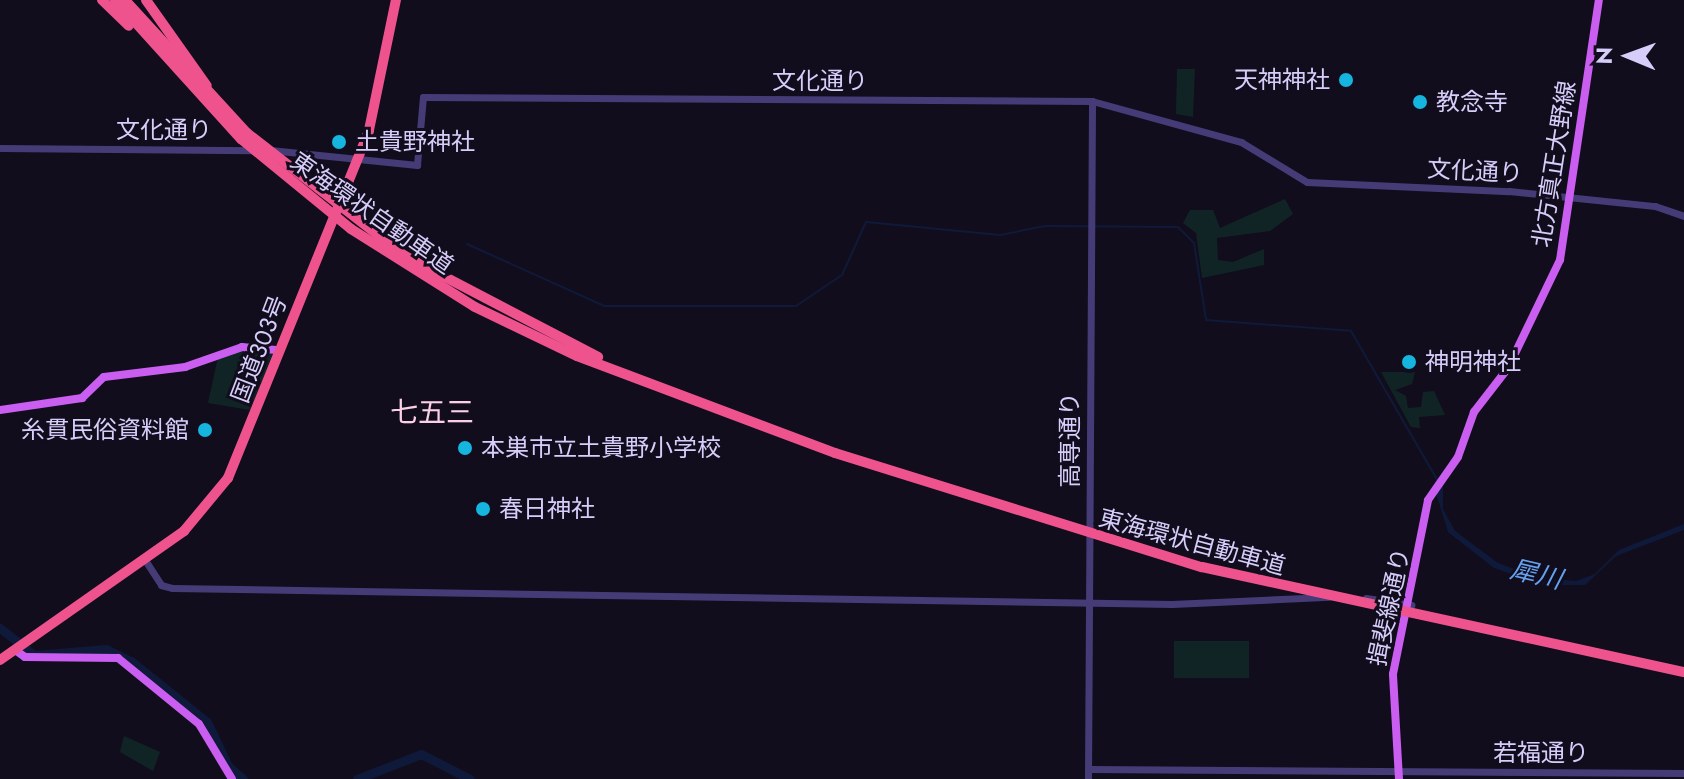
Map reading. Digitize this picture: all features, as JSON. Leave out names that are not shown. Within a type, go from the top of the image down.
[{"type":"highway","points":[[102,0],[148,43]]},
{"type":"highway","name":"東海環状自動車道","points":[[115,0],[148,43],[320,206],[435,284],[552,345],[921,483],[1148,552],[1684,672]]},
{"type":"highway","name":"東海環状自動車道","points":[[125,0],[244,136]]},
{"type":"highway","points":[[146,0],[234,121]]},
{"type":"highway","name":"国道303号","points":[[0,660],[184,531],[228,478],[382,90],[396,0]]},
{"type":"main road","name":"北方真正大野線","points":[[1432,492],[1442,479],[1560,260],[1599,0]]},
{"type":"main road","points":[[0,410],[82,398],[96,382],[185,367],[242,347],[279,350]]},
{"type":"main road","name":"揖斐線通り","points":[[1399,775],[1393,674],[1411,605],[1432,492]]},
{"type":"main road","points":[[15,650],[25,657],[118,658],[199,724],[232,779]]},
{"type":"street","name":"文化通り","points":[[0,148],[281,150],[355,163],[417,165],[423,97],[1092,101],[1241,142],[1307,182],[1570,197],[1684,216]]},
{"type":"street","name":"高専通り","points":[[1088,779],[1092,101]]},
{"type":"street","points":[[145,560],[161,585],[172,588],[1089,603],[1292,604],[1350,596],[1411,605]]},
{"type":"street","name":"若福通り","points":[[1088,769],[1399,775],[1684,773]]},
{"type":"green space","points":[[1177,69],[1195,69],[1193,117],[1176,114]]},
{"type":"green space","points":[[1285,199],[1293,214],[1270,231],[1217,238],[1218,260],[1233,262],[1264,249],[1264,265],[1202,278],[1196,233],[1183,223],[1190,210],[1213,210],[1220,228]]},
{"type":"green space","points":[[241,349],[273,353],[250,410],[208,403],[218,357]]},
{"type":"green space","points":[[1381,372],[1415,372],[1412,384],[1395,390],[1406,396],[1408,408],[1421,407],[1423,392],[1434,391],[1445,415],[1419,417],[1420,428],[1411,427]]},
{"type":"green space","points":[[1174,641],[1249,641],[1249,678],[1174,678]]},
{"type":"green space","points":[[124,736],[160,752],[153,771],[120,752]]},
{"type":"water","points":[[1443,484],[1443,509],[1455,531],[1498,563],[1536,577],[1576,581],[1595,574],[1619,550],[1684,524],[1684,530],[1616,556],[1585,585],[1544,585],[1494,568],[1448,532],[1436,493]]},
{"type":"waterway","points":[[467,244],[604,306],[796,306],[842,275],[866,222],[1000,235],[1045,226],[1178,227],[1194,243],[1206,320],[1351,331],[1438,481]]},
{"type":"waterway","points":[[0,628],[34,655],[106,649],[131,661],[207,722],[228,766],[243,779]]},
{"type":"waterway","points":[[357,779],[421,754],[470,779]]},
{"type":"place","name":"天神神社","points":[[1346,80]]},
{"type":"place","name":"教念寺","points":[[1420,102]]},
{"type":"place","name":"土貴野神社","points":[[339,142]]},
{"type":"place","name":"神明神社","points":[[1409,362]]},
{"type":"place","name":"糸貫民俗資料館","points":[[205,430]]},
{"type":"place","name":"本巣市立土貴野小学校","points":[[465,448]]},
{"type":"place","name":"春日神社","points":[[483,509]]},
{"type":"district","name":"七五三","points":[[432,413]]},
{"type":"water label","name":"犀川","points":[[1536,575]]}]
